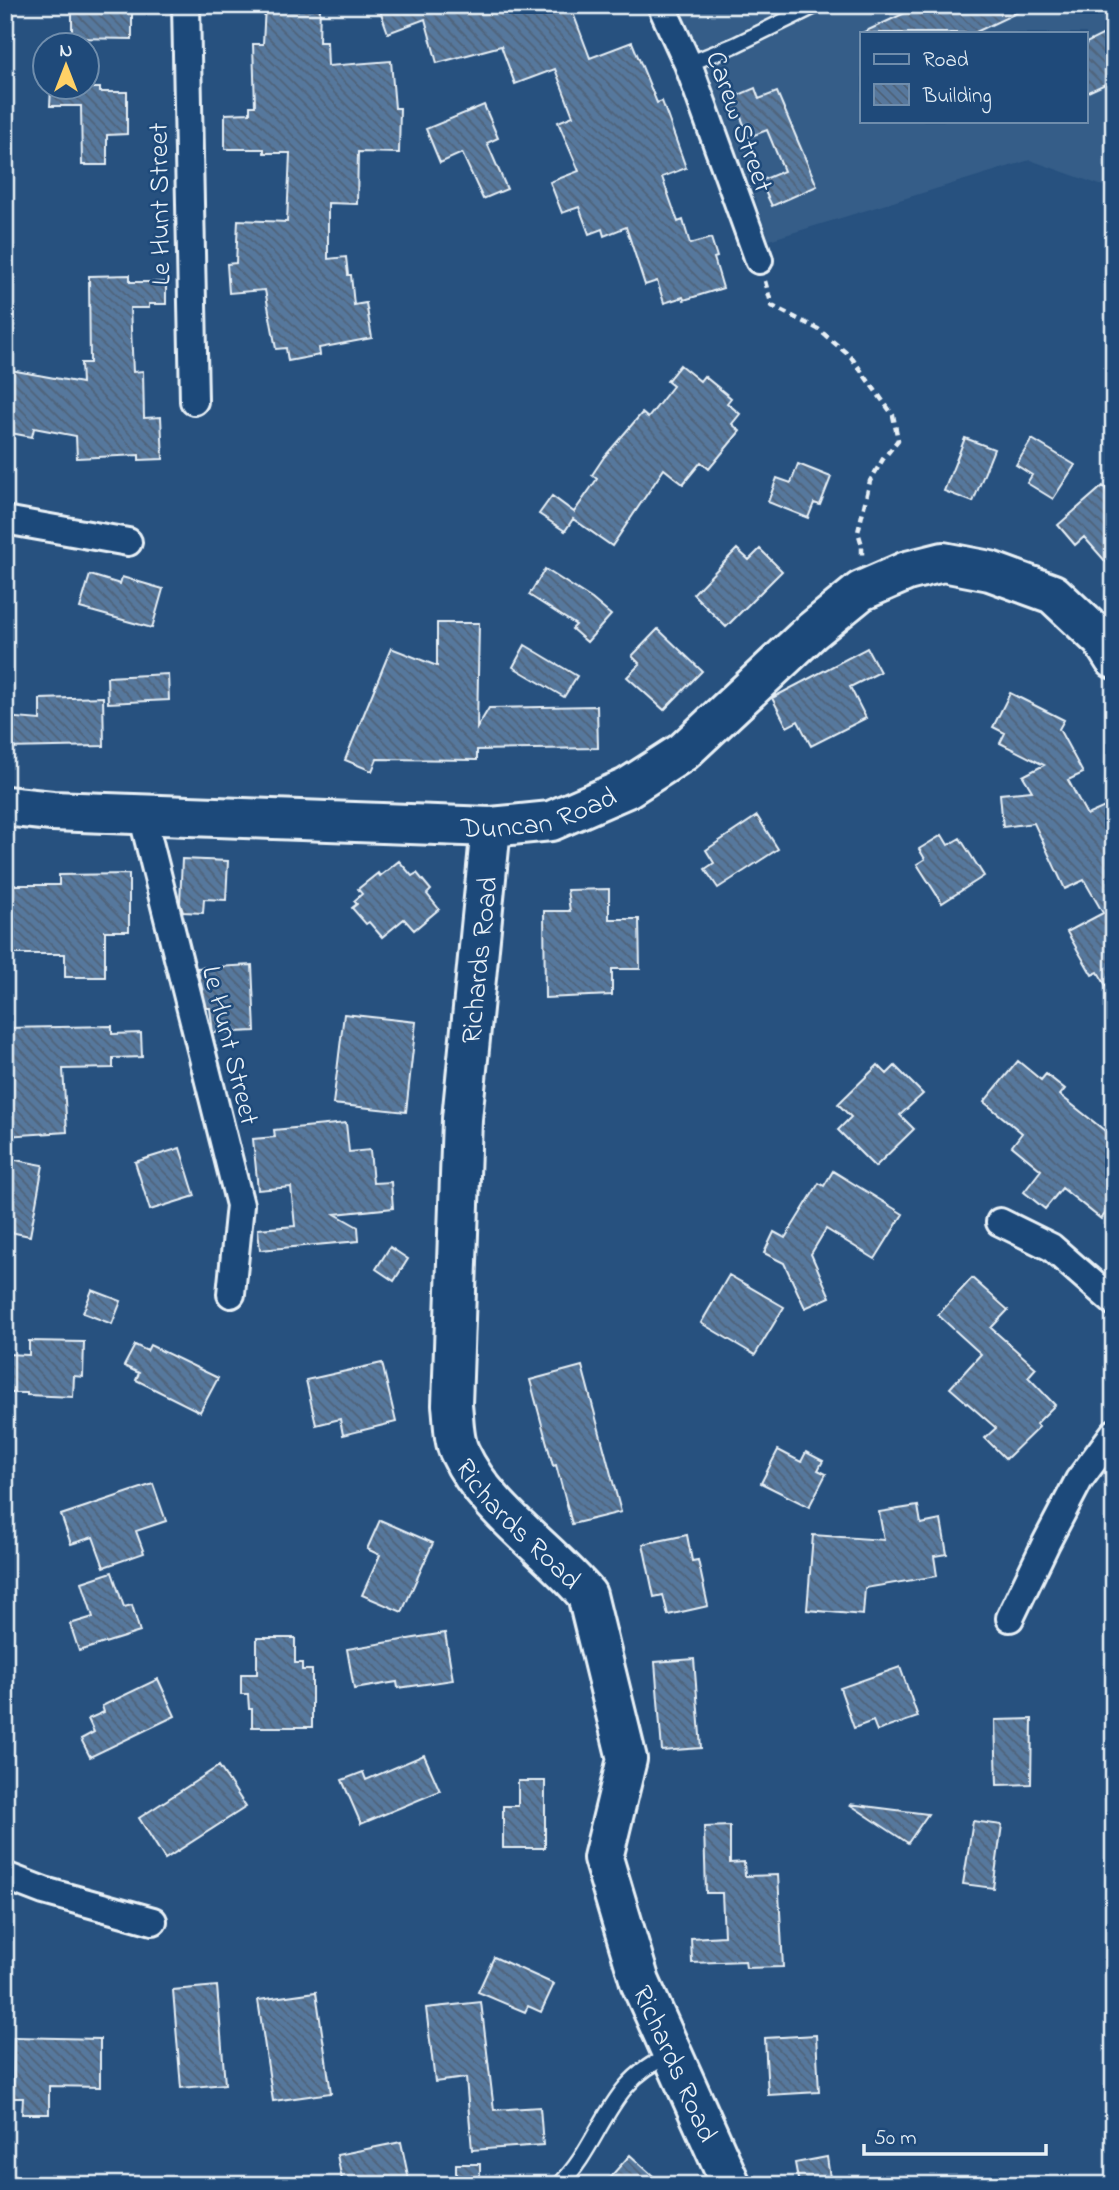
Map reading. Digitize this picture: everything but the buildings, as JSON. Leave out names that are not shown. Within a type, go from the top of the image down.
[{"type":"street","name":"Le Hunt Street","points":[[186,5],[194,401]]},
{"type":"street","name":"Carew Street","points":[[661,5],[688,64],[759,260]]},
{"type":"street","points":[[5,520],[128,542]]},
{"type":"street","name":"Duncan Road","points":[[5,806],[52,811],[491,827],[551,821],[626,788],[683,752],[812,631],[861,591],[907,572],[943,562],[990,572],[1053,594],[1110,646]]},
{"type":"street","name":"Le Hunt Street","points":[[142,814],[240,1205],[231,1294]]},
{"type":"street","name":"Richards Road","points":[[491,827],[462,1119],[452,1405],[458,1452],[485,1493],[587,1595],[626,1759],[604,1858],[640,1982],[731,2185]]},
{"type":"street","points":[[1000,1222],[1051,1247],[1114,1303]]},
{"type":"street","points":[[1010,1618],[1079,1480],[1114,1433]]},
{"type":"street","points":[[5,1876],[44,1891],[153,1921]]},
{"type":"lane","points":[[688,64],[735,45],[817,5]]},
{"type":"lane","points":[[559,2185],[570,2175],[614,2101],[626,2086],[647,2066],[672,2055]]},
{"type":"path","points":[[759,260],[772,306],[818,329],[851,358],[894,415],[898,440],[870,481],[858,533],[862,545],[861,591]]},
{"type":"shaded area","points":[[672,5],[1114,5],[1114,190],[1030,160],[769,240],[749,181]]}]
